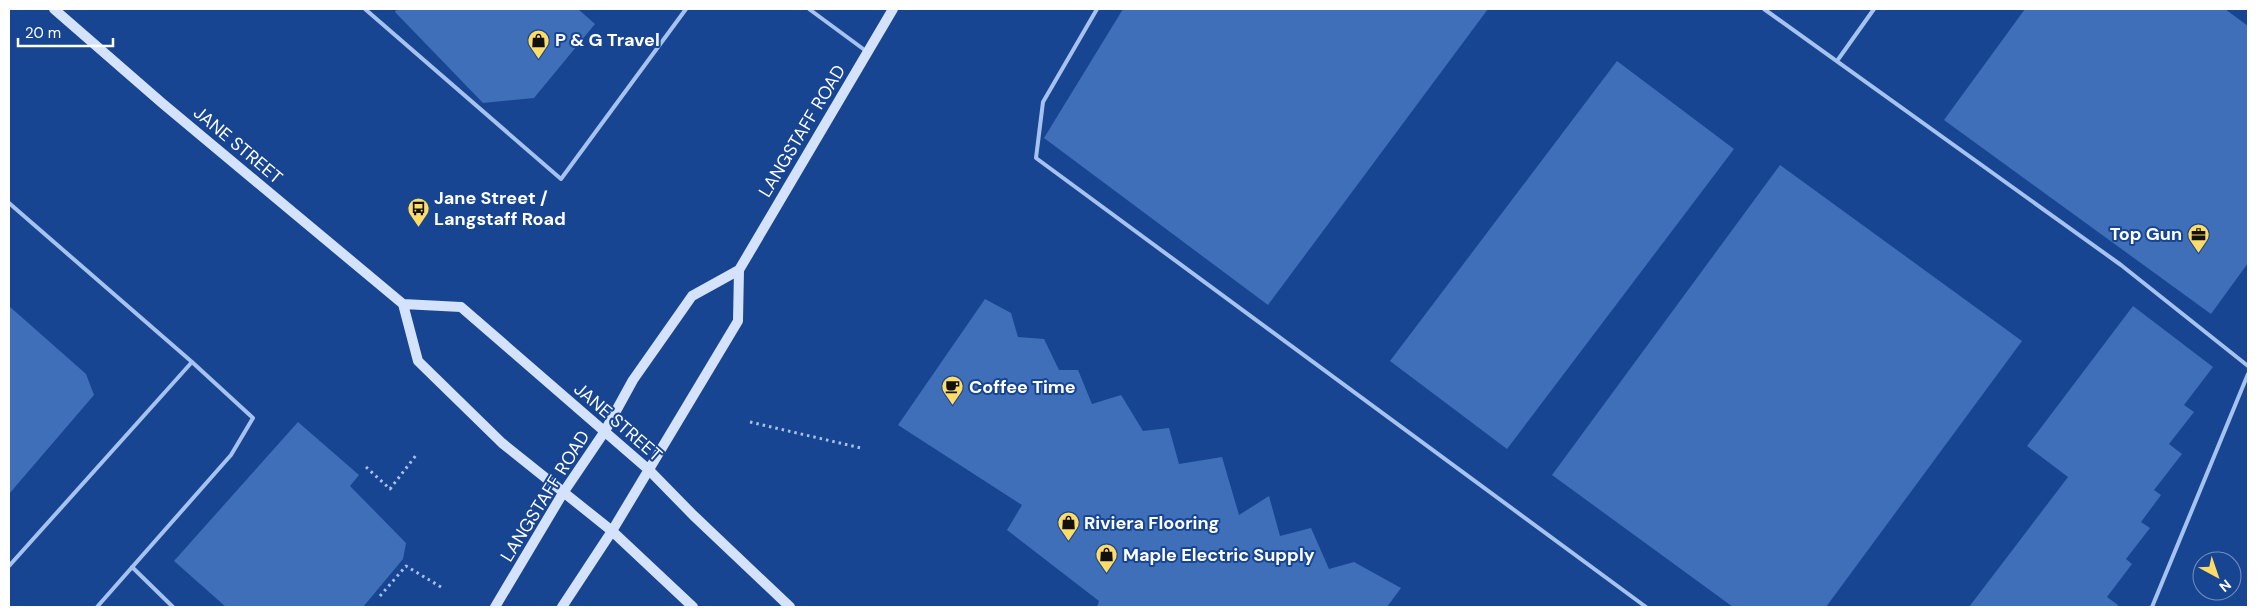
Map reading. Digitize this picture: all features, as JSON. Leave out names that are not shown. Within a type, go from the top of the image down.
[{"type":"main road","name":"JANE STREET","points":[[54,9],[162,103],[403,304],[461,307],[649,470],[693,515],[790,607]]},
{"type":"main road","name":"LANGSTAFF ROAD","points":[[562,607],[612,531],[738,321],[739,270],[893,9]]},
{"type":"main road","name":"LANGSTAFF ROAD","points":[[495,607],[563,493],[605,431],[633,380],[692,296],[739,270]]},
{"type":"main road","points":[[403,304],[418,361],[502,443],[612,531],[692,607]]},
{"type":"lane","points":[[365,9],[561,179],[686,9]]},
{"type":"lane","points":[[809,9],[868,52]]},
{"type":"lane","points":[[1097,9],[1043,102],[1036,158],[1646,607]]},
{"type":"lane","points":[[1764,9],[2121,265],[2248,366]]},
{"type":"lane","points":[[1837,61],[1874,9]]},
{"type":"lane","points":[[9,203],[192,362],[253,418],[231,456],[97,607]]},
{"type":"lane","points":[[9,566],[192,362]]},
{"type":"lane","points":[[2152,607],[2248,374]]},
{"type":"lane","points":[[132,567],[173,607]]},
{"type":"path","points":[[750,422],[861,448]]},
{"type":"path","points":[[366,467],[390,489],[417,454]]},
{"type":"path","points":[[380,596],[406,566],[441,586]]},
{"type":"building","points":[[397,9],[578,9],[595,24],[534,98],[483,103],[395,12]]},
{"type":"building","points":[[1123,9],[1488,9],[1268,305],[1044,138]]},
{"type":"building","points":[[2025,9],[2225,9],[2248,26],[2248,263],[2211,314],[1944,120]]},
{"type":"building","points":[[1617,61],[1734,149],[1507,449],[1390,361]]},
{"type":"building","points":[[1780,165],[2022,341],[1826,607],[1733,607],[1552,475]]},
{"type":"building","points":[[985,299],[1011,313],[1018,337],[1044,339],[1059,370],[1078,370],[1092,404],[1121,395],[1143,431],[1169,428],[1179,464],[1222,457],[1239,515],[1269,496],[1280,536],[1311,528],[1329,569],[1354,562],[1401,588],[1387,607],[1097,607],[1099,601],[1007,530],[1022,505],[898,425]]},
{"type":"building","points":[[9,306],[86,374],[94,395],[9,494]]},
{"type":"building","points":[[2133,306],[2213,367],[2184,405],[2194,412],[2169,444],[2182,454],[2154,490],[2161,495],[2141,522],[2150,528],[2126,559],[2132,564],[2107,597],[2118,605],[2117,607],[1969,607],[2068,477],[2027,446]]},
{"type":"building","points":[[298,422],[359,475],[350,486],[406,543],[403,559],[363,607],[226,607],[174,561]]},
{"type":"place","name":"P & G Travel","points":[[539,59]]},
{"type":"place","name":"Jane Street / Langstaff Road","points":[[418,227]]},
{"type":"place","name":"Top Gun","points":[[2198,253]]},
{"type":"place","name":"Coffee Time","points":[[953,406]]},
{"type":"place","name":"Riviera Flooring","points":[[1068,542]]},
{"type":"place","name":"Maple Electric Supply","points":[[1107,574]]}]
